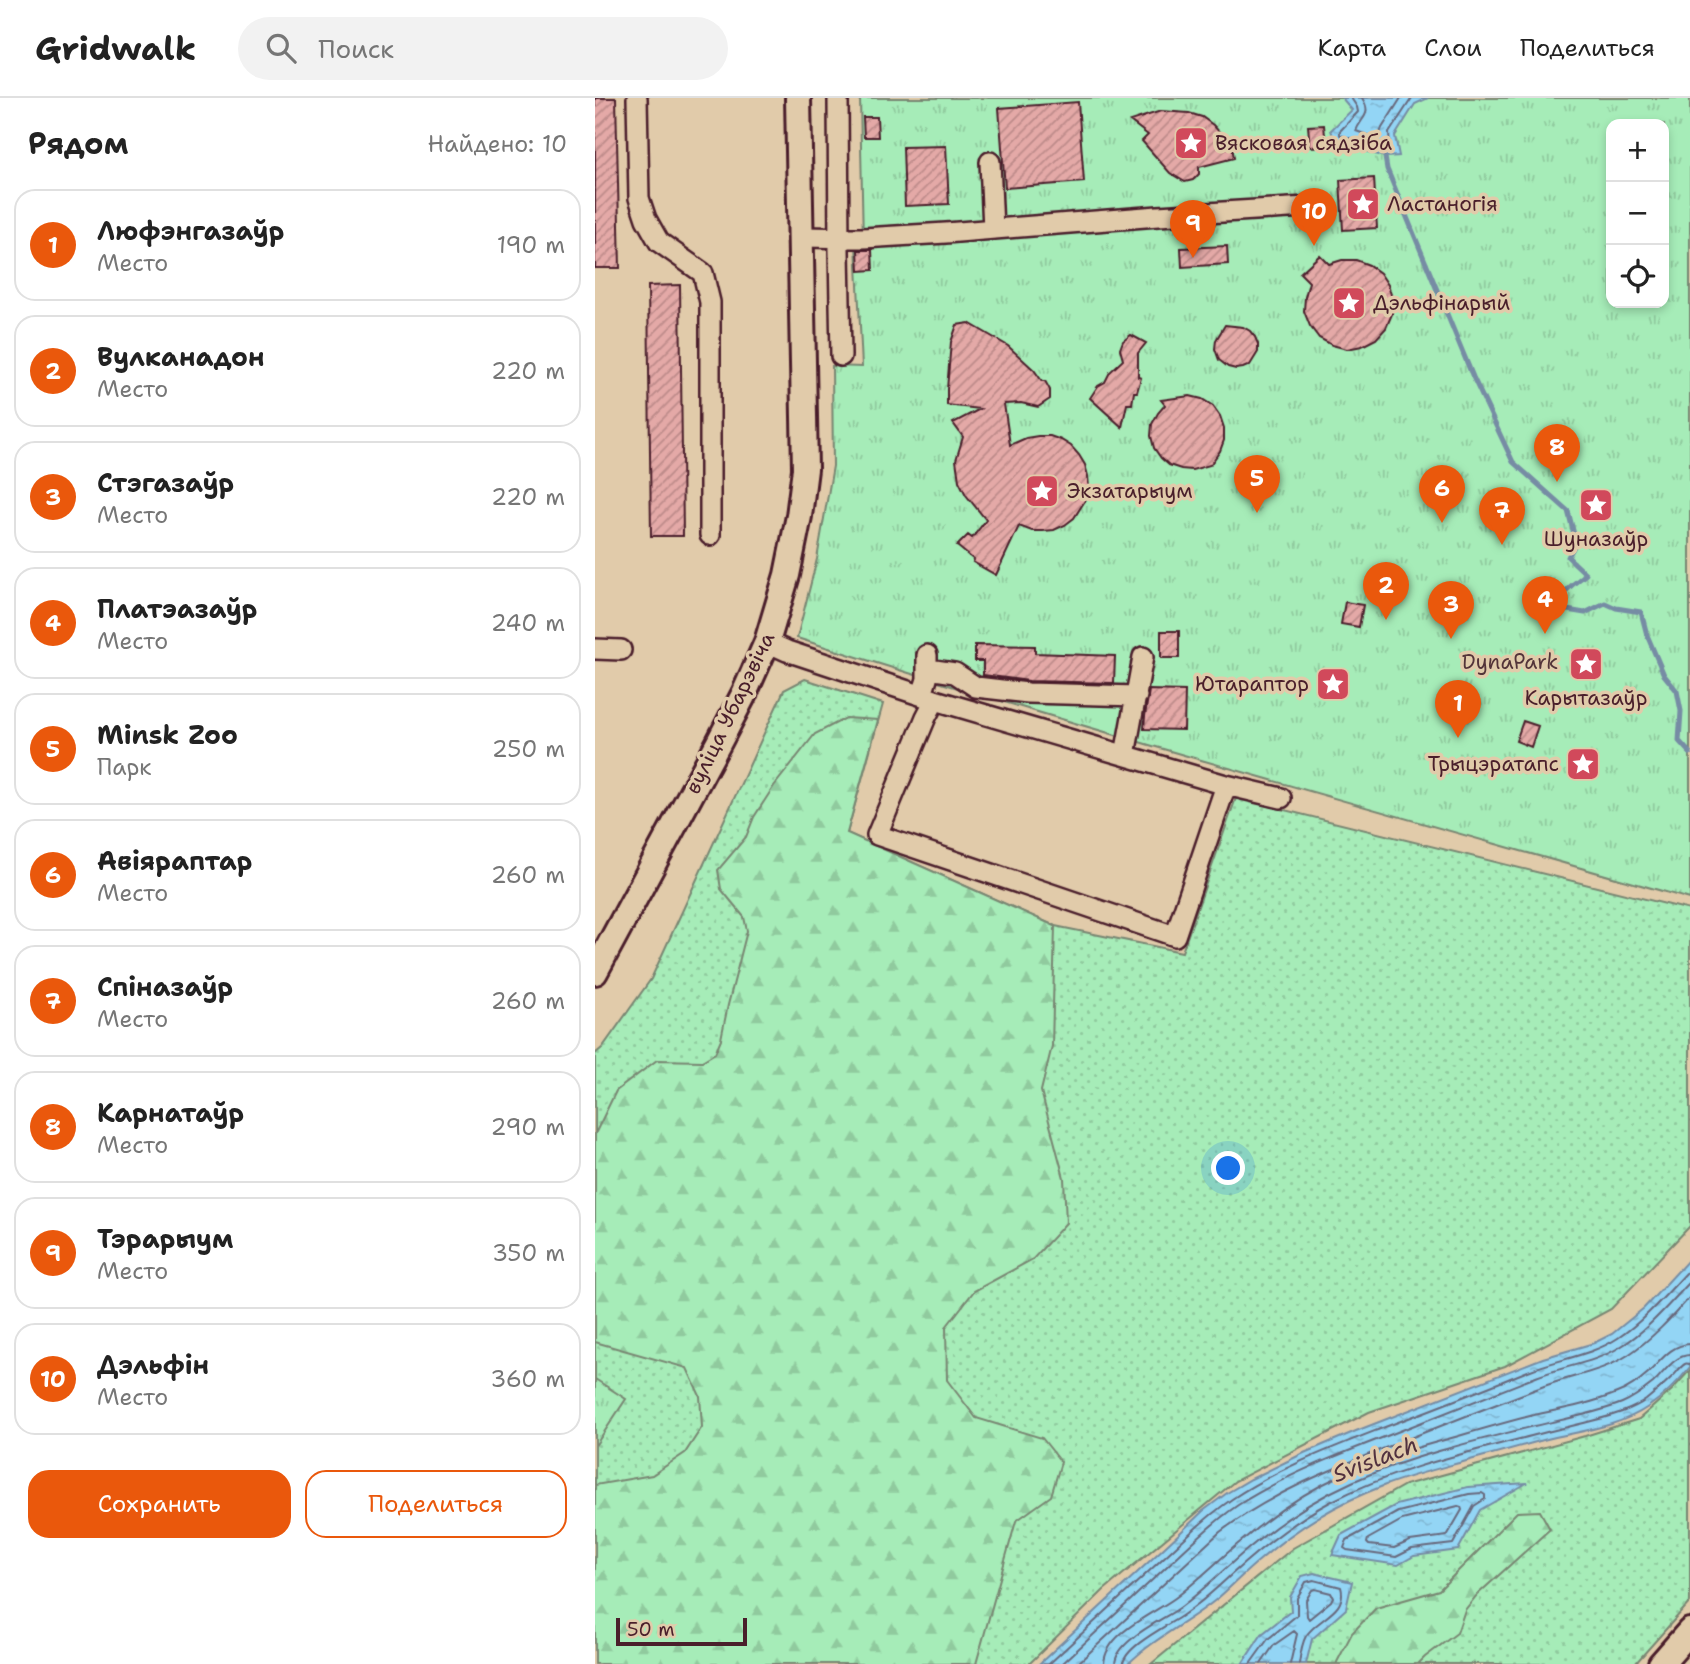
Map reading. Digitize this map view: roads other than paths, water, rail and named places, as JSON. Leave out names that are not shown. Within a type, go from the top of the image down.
[{"type":"main road","name":"вуліца Убарэвіча","points":[[595,972],[744,694],[767,642],[787,575],[805,469],[798,98]]},
{"type":"main road","points":[[1661,1664],[1690,1631]]},
{"type":"lane","points":[[637,98],[639,198],[646,219],[659,242],[703,273],[710,302],[710,536]]},
{"type":"lane","points":[[838,98],[841,356]]},
{"type":"lane","points":[[990,162],[993,229]]},
{"type":"lane","points":[[802,237],[863,238],[1322,206]]},
{"type":"lane","points":[[767,642],[928,697],[1226,785],[1281,798]]},
{"type":"lane","points":[[595,649],[621,650]]},
{"type":"lane","points":[[1125,755],[1143,657]]},
{"type":"lane","points":[[1137,696],[1015,692],[976,687],[955,673],[931,663],[922,725],[877,835],[1175,936],[1226,785]]},
{"type":"water","points":[[1342,98],[1428,98],[1415,104],[1395,136],[1399,156],[1385,157],[1335,142],[1331,130],[1352,110]]},
{"type":"water","name":"Svislach","points":[[1690,1258],[1690,1367],[1659,1399],[1637,1414],[1612,1424],[1415,1475],[1349,1500],[1289,1536],[1218,1598],[1128,1664],[1039,1664],[1203,1511],[1227,1493],[1304,1453],[1356,1431],[1612,1334],[1644,1308]]},
{"type":"water","points":[[1527,1483],[1480,1510],[1458,1550],[1414,1556],[1398,1565],[1332,1555],[1341,1535],[1396,1505],[1468,1487]]},
{"type":"water","points":[[1314,1573],[1352,1582],[1346,1609],[1312,1639],[1306,1664],[1242,1664],[1262,1634],[1291,1611],[1290,1597],[1302,1576]]},
{"type":"waterway","points":[[1385,157],[1387,169],[1473,377],[1513,462],[1568,511],[1576,542],[1568,557],[1586,574],[1564,593],[1561,609],[1585,613],[1605,603],[1616,608],[1641,612],[1647,635],[1664,675],[1677,691],[1681,711],[1679,741],[1690,753]]},
{"type":"place","name":"Вясковая сядзіба","points":[[1191,143]]},
{"type":"place","name":"Ластаногія","points":[[1363,204]]},
{"type":"place","name":"Дэльфін","points":[[1314,246]]},
{"type":"place","name":"Тэрарыум","points":[[1193,258]]},
{"type":"place","name":"Дэльфінарый","points":[[1349,303]]},
{"type":"place","name":"Карнатаўр","points":[[1557,482]]},
{"type":"place","name":"Экзатарыум","points":[[1042,491]]},
{"type":"place","name":"Шуназаўр","points":[[1596,505]]},
{"type":"place","name":"Minsk Zoo","points":[[1257,513]]},
{"type":"place","name":"Авіяраптар","points":[[1442,523]]},
{"type":"place","name":"Спіназаўр","points":[[1502,545]]},
{"type":"place","name":"Вулканадон","points":[[1386,620]]},
{"type":"place","name":"Платэазаўр","points":[[1545,634]]},
{"type":"place","name":"Стэгазаўр","points":[[1451,639]]},
{"type":"place","name":"Карытазаўр","points":[[1586,664]]},
{"type":"place","name":"Ютараптор","points":[[1333,684]]},
{"type":"place","name":"Люфэнгазаўр","points":[[1458,738]]},
{"type":"place","name":"Трыцэратапс","points":[[1583,764]]},
{"type":"park label","name":"DynaPark","points":[[1510,662]]}]
